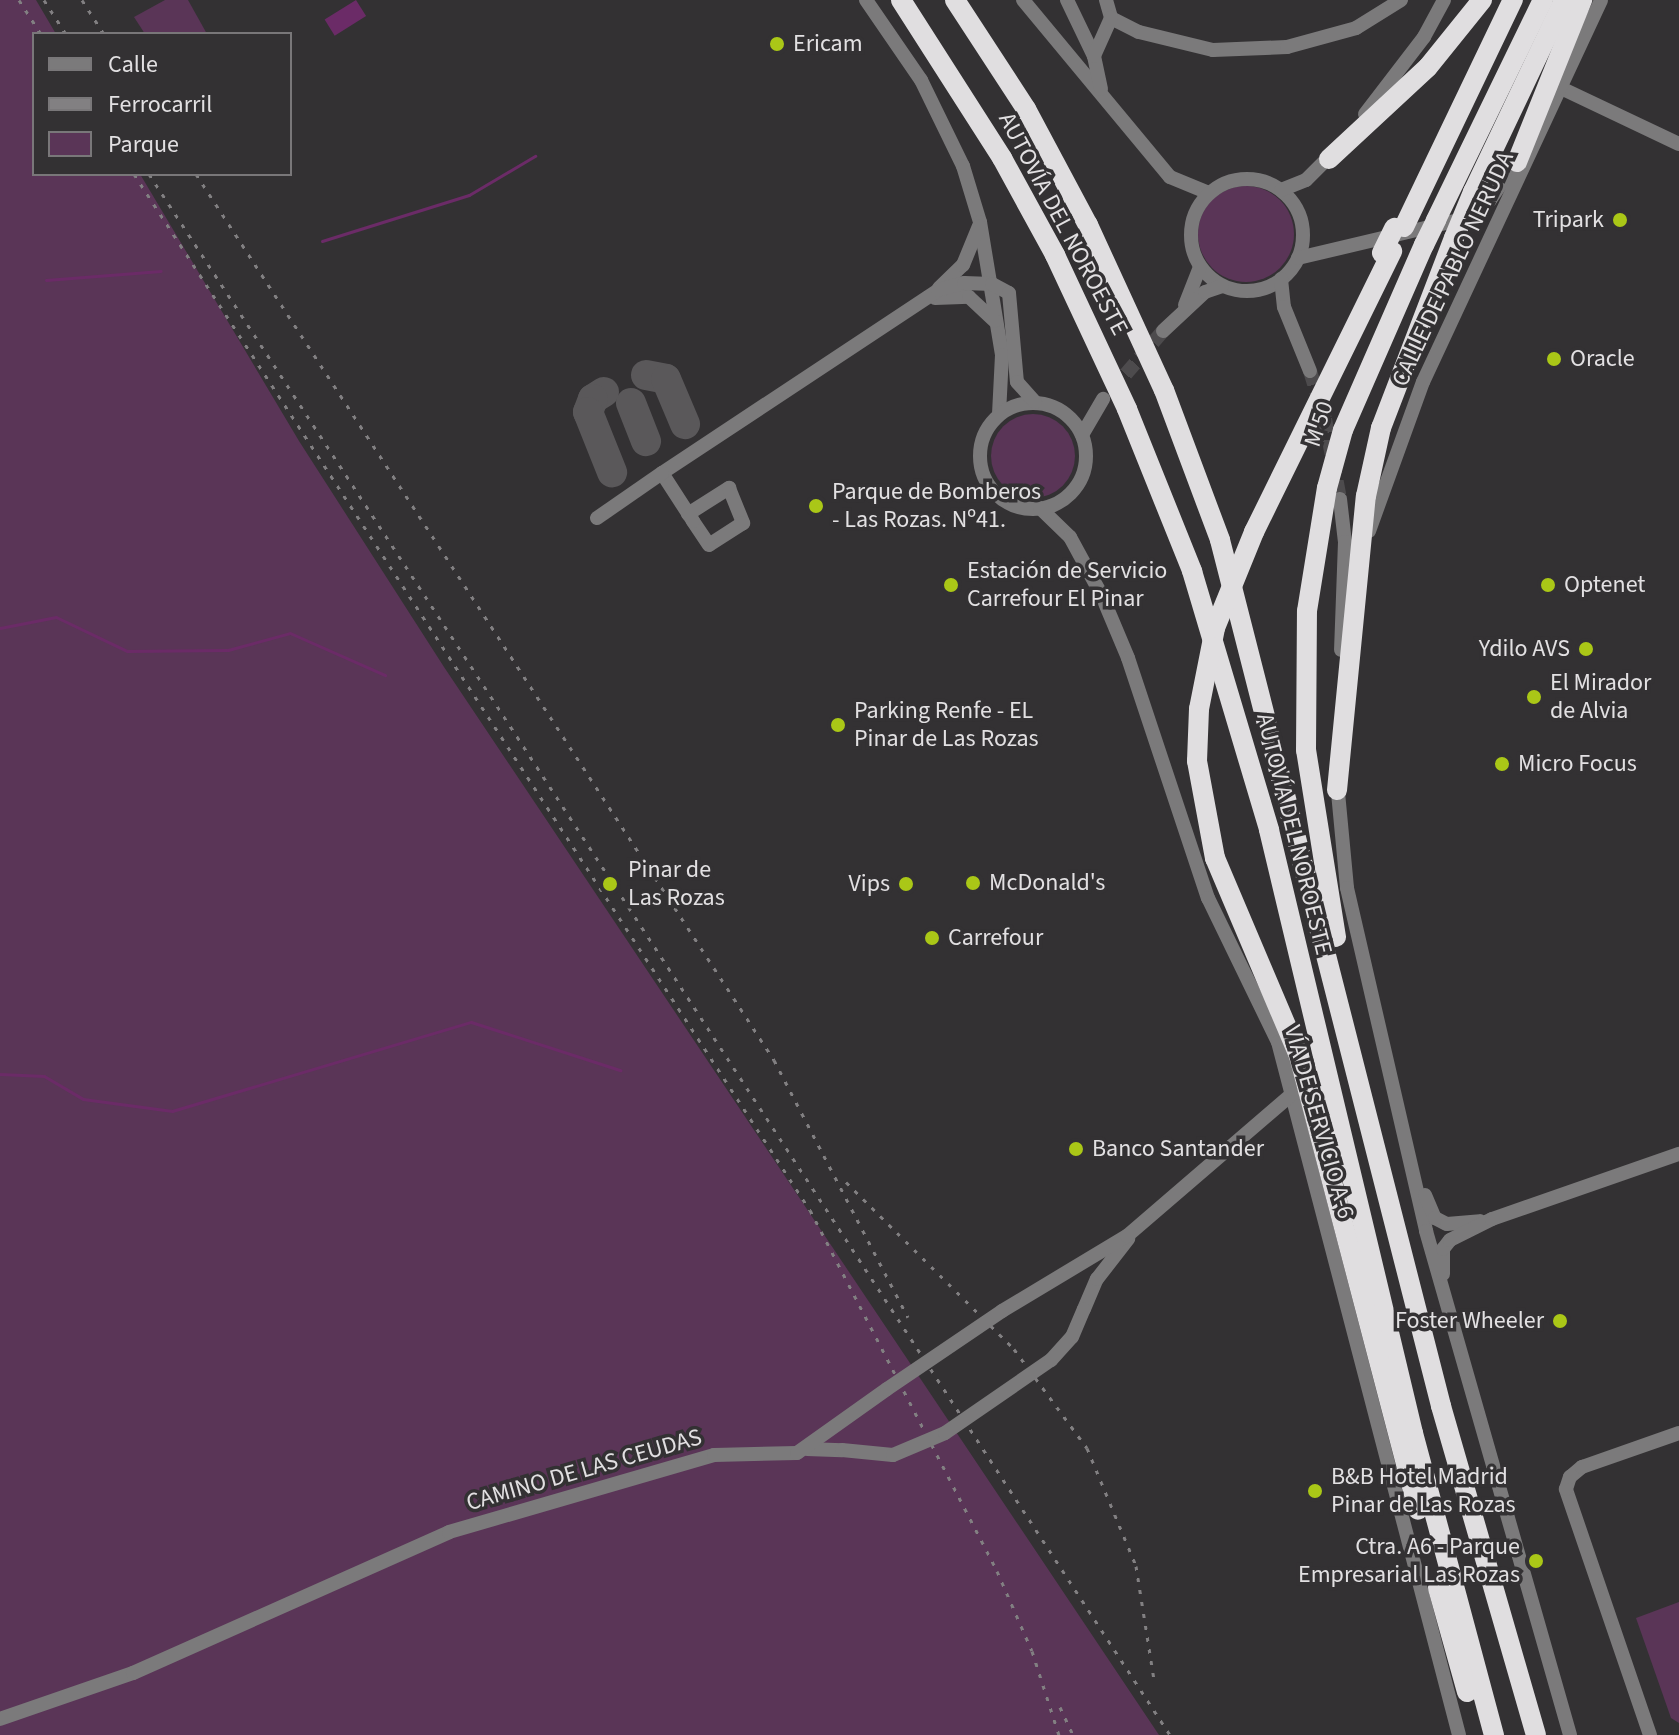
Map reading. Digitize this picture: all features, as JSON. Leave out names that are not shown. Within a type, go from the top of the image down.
[{"type":"highway","name":"AUTOVÍA DEL NOROESTE","points":[[901,0],[995,145],[1055,255],[1127,409],[1192,571],[1269,830],[1413,1433],[1494,1735]]},
{"type":"highway","name":"AUTOVÍA DEL NOROESTE","points":[[955,0],[1026,109],[1088,225],[1198,475],[1260,687],[1441,1406],[1536,1735]]},
{"type":"highway","points":[[1329,159],[1428,67],[1482,0]]},
{"type":"highway","points":[[1399,228],[1498,0]]},
{"type":"highway","points":[[1481,1735],[1299,1056],[1215,858],[1197,761],[1199,709],[1215,628],[1254,532],[1387,252],[1513,0]]},
{"type":"highway","name":"M 50","points":[[1387,1194],[1389,1164],[1328,902],[1305,723],[1305,643],[1316,544],[1343,430],[1424,245],[1543,0]]},
{"type":"highway","points":[[1337,790],[1359,562],[1381,428],[1473,192],[1564,0]]},
{"type":"highway","points":[[1517,162],[1582,0]]},
{"type":"street","points":[[866,0],[944,121],[980,222],[992,284],[1002,355],[999,415],[981,444],[984,477],[1007,502],[1040,508],[1076,488],[1086,462],[1082,435],[1066,414],[1035,402],[1017,382],[1013,301],[1009,293],[992,284],[964,283],[938,290]]},
{"type":"street","points":[[1023,0],[1170,177],[1209,193]]},
{"type":"street","points":[[1067,0],[1094,56],[1102,93]]},
{"type":"street","points":[[1094,56],[1111,18],[1106,0]]},
{"type":"street","points":[[1111,18],[1139,32],[1213,50],[1287,47],[1356,28],[1401,0]]},
{"type":"street","points":[[1281,190],[1306,180],[1329,159],[1399,72],[1444,0]]},
{"type":"street","name":"CALLE DE PABLO NERUDA","points":[[1359,562],[1400,436],[1563,89],[1601,0]]},
{"type":"street","points":[[1298,258],[1459,220],[1490,200],[1517,162],[1587,28]]},
{"type":"street","points":[[1563,89],[1679,144]]},
{"type":"street","points":[[1183,309],[1200,267],[1191,228],[1209,193],[1245,179],[1281,190],[1295,206],[1303,226],[1298,258],[1281,279],[1253,291],[1222,286],[1200,267]]},
{"type":"street","points":[[597,518],[662,473],[758,414],[790,384],[938,290],[963,265],[980,222]]},
{"type":"street","points":[[1281,279],[1284,307],[1310,371]]},
{"type":"street","points":[[1163,331],[1183,309],[1222,286]]},
{"type":"street","points":[[919,303],[943,296],[969,297],[986,307],[998,325]]},
{"type":"street","points":[[1066,414],[1103,399],[1082,435]]},
{"type":"street","points":[[999,415],[1035,402]]},
{"type":"street","points":[[662,473],[688,514]]},
{"type":"street","points":[[1340,499],[1345,542],[1334,746],[1347,888],[1459,1361],[1570,1735]]},
{"type":"street","name":"VÍA DE SERVICIO A-6","points":[[1040,508],[1070,537],[1114,624],[1208,898],[1278,1042],[1459,1735]]},
{"type":"street","points":[[1383,1044],[1435,1218],[1447,1224],[1492,1219]]},
{"type":"street","name":"CAMINO DE LAS CEUDAS","points":[[0,1719],[133,1673],[449,1532],[714,1455],[790,1455],[806,1449],[887,1389],[1002,1311],[1135,1229],[1292,1094]]},
{"type":"street","points":[[1459,1361],[1441,1261],[1443,1249],[1450,1240],[1492,1219],[1679,1154]]},
{"type":"street","points":[[806,1449],[893,1455],[945,1433],[1051,1360],[1072,1337],[1097,1279],[1135,1229]]},
{"type":"street","points":[[1650,1735],[1568,1503],[1566,1489],[1573,1474],[1679,1433]]},
{"type":"green space","points":[[0,0],[36,0],[55,32],[32,32],[32,176],[141,176],[299,441],[444,667],[1159,1735],[0,1735]]},
{"type":"green space","points":[[165,0],[188,0],[206,32],[144,32],[134,17]]},
{"type":"green space","points":[[1246,186],[1264,190],[1280,200],[1290,216],[1294,234],[1290,252],[1280,268],[1264,278],[1246,282],[1228,278],[1212,268],[1202,252],[1198,234],[1202,216],[1212,200],[1228,190]]},
{"type":"green space","points":[[1033,414],[1049,417],[1063,426],[1072,440],[1075,456],[1072,472],[1063,486],[1049,495],[1033,498],[1017,495],[1003,486],[994,472],[991,456],[994,440],[1003,426],[1017,417]]},
{"type":"green space","points":[[1679,1602],[1679,1723],[1671,1718],[1636,1618]]},
{"type":"shaded area","points":[[356,0],[366,16],[335,36],[325,20]]},
{"type":"waterway","points":[[322,241],[469,195],[535,156]]},
{"type":"waterway","points":[[46,280],[161,271]]},
{"type":"waterway","points":[[0,628],[56,617],[127,651],[228,650],[290,633],[385,675]]},
{"type":"waterway","points":[[0,1074],[44,1076],[83,1099],[172,1111],[471,1022],[620,1070]]},
{"type":"taxiway","points":[[646,375],[666,379],[685,424]]},
{"type":"taxiway","points":[[604,392],[593,399],[588,412],[612,472]]},
{"type":"taxiway","points":[[631,403],[646,441]]},
{"type":"tunnel","points":[[1112,390],[1163,331]]},
{"type":"tunnel","points":[[1310,371],[1325,419],[1340,499]]},
{"type":"railway","points":[[19,0],[40,32]]},
{"type":"railway","points":[[44,0],[65,32]]},
{"type":"railway","points":[[82,0],[103,32]]},
{"type":"railway","points":[[135,176],[810,1210],[997,1571],[1032,1651],[1059,1735]]},
{"type":"railway","points":[[150,176],[1170,1735]]},
{"type":"railway","points":[[197,176],[774,1060],[908,1317]]},
{"type":"railway","points":[[846,1182],[1014,1349],[1087,1448],[1136,1566],[1154,1680]]},
{"type":"railway","points":[[1060,1707],[1073,1735]]},
{"type":"place","name":"Ericam","points":[[777,44]]},
{"type":"place","name":"Tripark","points":[[1620,220]]},
{"type":"place","name":"Oracle","points":[[1554,359]]},
{"type":"place","name":"Parque de Bomberos - Las Rozas. Nº41.","points":[[816,506]]},
{"type":"place","name":"Estación de Servicio Carrefour El Pinar","points":[[951,585]]},
{"type":"place","name":"Optenet","points":[[1548,585]]},
{"type":"place","name":"Ydilo AVS","points":[[1586,649]]},
{"type":"place","name":"El Mirador de Alvia","points":[[1534,697]]},
{"type":"place","name":"Parking Renfe - EL Pinar de Las Rozas","points":[[838,725]]},
{"type":"place","name":"Micro Focus","points":[[1502,764]]},
{"type":"place","name":"McDonald's","points":[[973,883]]},
{"type":"place","name":"Pinar de Las Rozas","points":[[610,884]]},
{"type":"place","name":"Vips","points":[[906,884]]},
{"type":"place","name":"Carrefour","points":[[932,938]]},
{"type":"place","name":"Banco Santander","points":[[1076,1149]]},
{"type":"place","name":"Foster Wheeler","points":[[1560,1321]]},
{"type":"place","name":"B&B Hotel Madrid Pinar de Las Rozas","points":[[1315,1491]]},
{"type":"place","name":"Ctra. A6 - Parque Empresarial Las Rozas","points":[[1536,1561]]}]
